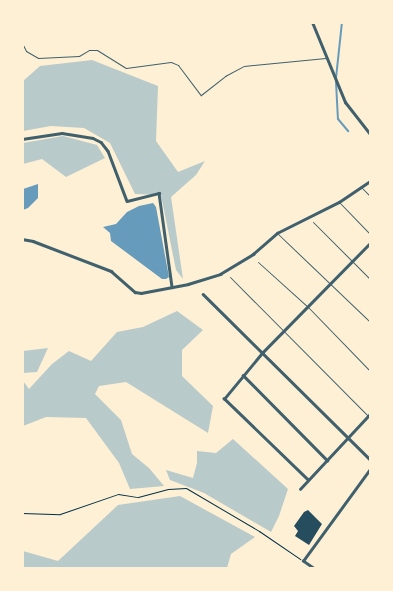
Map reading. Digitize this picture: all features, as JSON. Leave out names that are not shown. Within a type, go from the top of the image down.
[{"type":"street","points":[[312,22],[339,90],[350,110],[370,134]]},
{"type":"street","points":[[22,140],[62,132],[92,138],[101,142],[108,151],[127,201],[159,193],[172,288]]},
{"type":"street","points":[[22,239],[33,241],[111,271],[135,292],[141,293],[172,288],[205,280],[220,274],[253,254],[277,233],[339,202],[370,181]]},
{"type":"street","points":[[308,480],[224,398],[262,353],[370,243]]},
{"type":"street","points":[[203,294],[370,459]]},
{"type":"street","points":[[242,375],[327,460]]},
{"type":"street","points":[[300,489],[370,416]]},
{"type":"street","points":[[313,568],[303,560],[370,469]]},
{"type":"lane","points":[[22,43],[26,51],[38,58],[79,56],[89,50],[97,50],[126,68],[171,62],[178,65],[201,95],[225,76],[244,66],[326,58]]},
{"type":"lane","points":[[361,187],[370,196]]},
{"type":"lane","points":[[339,202],[370,234]]},
{"type":"lane","points":[[313,222],[370,279]]},
{"type":"lane","points":[[277,233],[370,322]]},
{"type":"lane","points":[[258,262],[308,307],[370,371]]},
{"type":"lane","points":[[230,277],[283,332],[370,416]]},
{"type":"path","points":[[22,513],[60,514],[118,494],[138,497],[168,489],[186,488],[259,531],[303,560]]},
{"type":"shaded area","points":[[92,60],[158,86],[156,141],[178,172],[205,161],[196,175],[171,197],[183,279],[176,270],[161,195],[135,194],[110,143],[84,128],[51,126],[23,131],[22,82],[40,66]]},
{"type":"shaded area","points":[[63,136],[97,145],[105,158],[66,177],[42,159],[23,164],[23,143]]},
{"type":"shaded area","points":[[177,311],[203,330],[182,350],[182,376],[213,406],[208,433],[126,382],[99,386],[95,394],[121,420],[132,454],[149,468],[164,486],[130,489],[119,463],[86,418],[46,417],[23,426],[23,381],[29,389],[52,364],[69,351],[91,361],[117,332],[143,327]]},
{"type":"shaded area","points":[[48,348],[37,372],[23,373],[23,351]]},
{"type":"shaded area","points":[[233,439],[288,489],[279,516],[271,532],[204,493],[170,480],[166,470],[193,478],[197,463],[197,451],[216,453]]},
{"type":"shaded area","points":[[180,496],[255,537],[231,554],[227,568],[23,568],[23,551],[58,561],[118,505]]},
{"type":"water","points":[[38,184],[38,198],[28,208],[23,210],[23,189]]},
{"type":"water","points":[[153,203],[156,207],[169,277],[166,279],[162,279],[111,241],[110,233],[103,227],[116,224],[127,212],[139,206]]},
{"type":"building","points":[[308,510],[322,524],[309,545],[295,536],[298,531],[294,526],[304,512]]},
{"type":"waterway","points":[[336,78],[342,22]]},
{"type":"waterway","points":[[336,82],[338,119],[348,131]]}]
